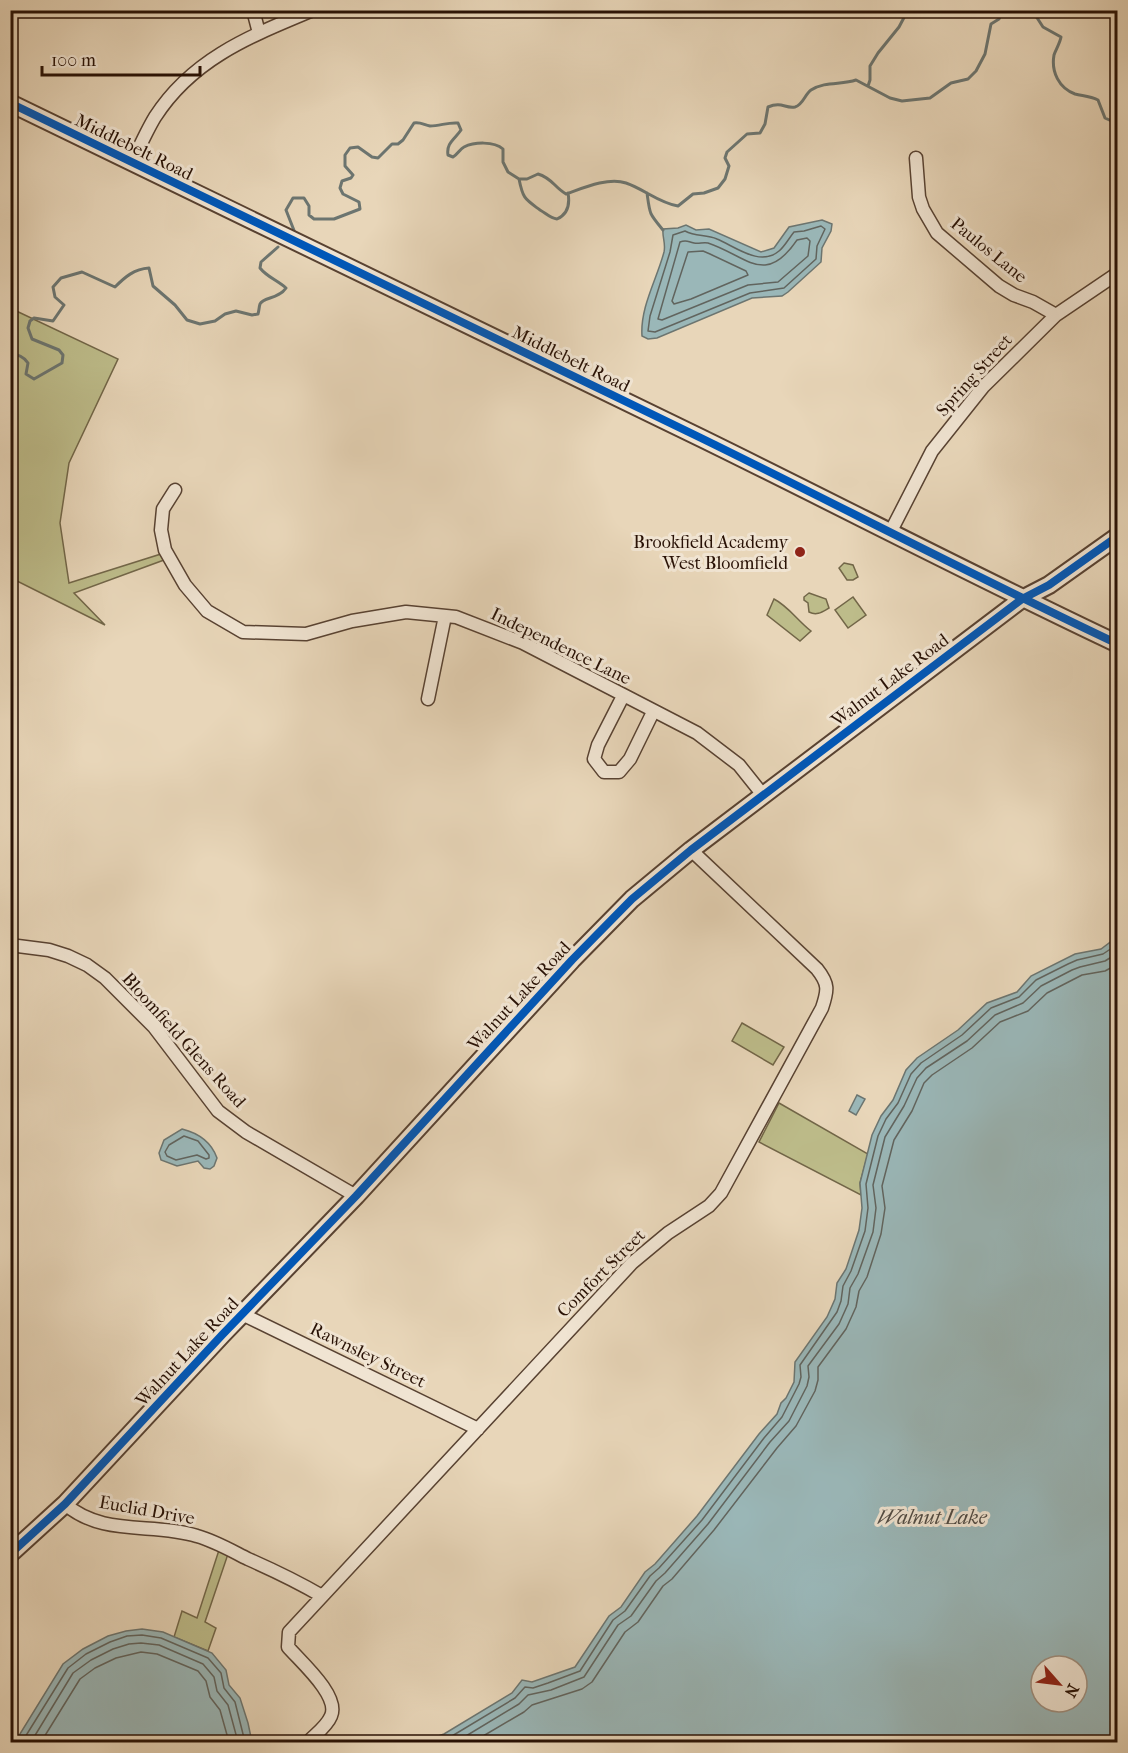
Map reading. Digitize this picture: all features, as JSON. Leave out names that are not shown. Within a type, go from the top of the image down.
[{"type":"street","points":[[253,10],[259,33]]},
{"type":"street","points":[[132,163],[155,118],[182,83],[217,54],[313,10]]},
{"type":"street","name":"Middlebelt Road","points":[[10,103],[891,531],[1022,599],[1118,644]]},
{"type":"street","name":"Paulos Lane","points":[[916,158],[923,209],[937,233],[999,286],[1014,296],[1033,302],[1056,315]]},
{"type":"street","name":"Spring Street","points":[[891,531],[932,451],[983,387],[1056,315],[1118,273]]},
{"type":"street","name":"Independence Lane","points":[[175,490],[164,509],[161,530],[165,550],[185,585],[207,611],[243,632],[306,634],[352,621],[406,612],[456,617],[523,644],[697,733],[739,765],[763,795]]},
{"type":"street","name":"Walnut Lake Road","points":[[10,1554],[65,1504],[242,1314],[356,1196],[572,960],[632,899],[691,850],[1022,599],[1049,585],[1118,536]]},
{"type":"street","points":[[428,699],[446,616]]},
{"type":"street","points":[[623,696],[598,745],[594,759],[604,772],[620,772],[630,759],[653,712]]},
{"type":"street","name":"Comfort Street","points":[[309,1741],[332,1716],[333,1704],[329,1693],[288,1647],[289,1632],[632,1263],[668,1233],[709,1206],[721,1193],[822,1008],[827,994],[826,981],[817,969],[691,850]]},
{"type":"street","name":"Bloomfield Glens Road","points":[[10,945],[49,950],[68,956],[87,965],[105,978],[154,1027],[218,1111],[246,1132],[356,1196]]},
{"type":"street","name":"Rawnsley Street","points":[[242,1314],[478,1429]]},
{"type":"street","name":"Euclid Drive","points":[[65,1504],[75,1513],[99,1522],[130,1529],[165,1530],[199,1537],[262,1565],[322,1596]]},
{"type":"shaded area","points":[[10,308],[118,359],[69,463],[60,523],[69,583],[161,554],[164,560],[74,593],[105,625],[11,578]]},
{"type":"shaded area","points":[[844,563],[853,565],[858,577],[847,580],[839,568]]},
{"type":"shaded area","points":[[809,593],[826,599],[829,608],[817,614],[809,612],[808,603],[804,597]]},
{"type":"shaded area","points":[[853,597],[866,615],[848,628],[835,610]]},
{"type":"shaded area","points":[[774,599],[811,631],[800,641],[767,615]]},
{"type":"shaded area","points":[[742,1023],[784,1047],[773,1065],[732,1041]]},
{"type":"shaded area","points":[[779,1103],[868,1154],[860,1183],[861,1195],[759,1142]]},
{"type":"shaded area","points":[[219,1550],[228,1554],[205,1622],[216,1628],[208,1651],[174,1637],[182,1611],[197,1618]]},
{"type":"water","points":[[822,220],[832,224],[822,248],[821,262],[782,296],[752,298],[657,338],[648,339],[642,336],[646,304],[664,252],[663,229],[686,225],[696,230],[709,229],[761,252],[774,248],[789,227]]},
{"type":"water","name":"Walnut Lake","points":[[1117,937],[1117,1742],[421,1742],[444,1734],[512,1693],[522,1680],[532,1682],[575,1667],[609,1616],[621,1607],[645,1572],[655,1564],[697,1516],[759,1434],[777,1414],[781,1403],[786,1398],[794,1382],[795,1362],[827,1317],[835,1299],[837,1283],[846,1269],[859,1230],[862,1208],[860,1183],[872,1135],[881,1116],[893,1100],[906,1070],[917,1058],[958,1030],[987,1003],[1017,992],[1031,976],[1075,954],[1101,949]]},
{"type":"water","points":[[857,1095],[865,1099],[856,1115],[849,1111]]},
{"type":"water","points":[[182,1129],[199,1135],[208,1142],[217,1158],[214,1166],[210,1169],[204,1168],[198,1161],[177,1166],[161,1160],[159,1153],[164,1140]]},
{"type":"water","points":[[142,1629],[163,1632],[212,1653],[226,1670],[229,1685],[240,1698],[252,1742],[15,1742],[63,1664],[83,1649],[108,1636]]},
{"type":"waterway","points":[[868,86],[870,66],[899,27],[908,10]]},
{"type":"waterway","points":[[295,233],[286,210],[293,198],[304,198],[309,206],[309,215],[314,219],[334,219],[360,209],[359,202],[343,194],[340,188],[342,181],[353,175],[345,166],[345,155],[350,148],[358,147],[372,157],[378,158],[392,144],[398,144],[403,140],[414,123],[430,126],[458,123],[461,130],[450,144],[448,155],[453,157],[463,148],[473,144],[484,143],[499,146],[503,149],[503,162],[508,172],[519,179],[527,179],[538,174],[550,180],[566,194],[611,181],[626,183],[664,202],[678,206],[693,194],[718,188],[725,179],[729,166],[725,158],[727,152],[747,134],[760,133],[765,124],[768,107],[777,105],[795,107],[816,87],[856,80],[890,98],[902,101],[930,98],[951,83],[968,79],[976,71],[985,54],[991,24],[999,19],[1003,10]]},
{"type":"waterway","points":[[1032,10],[1043,27],[1061,37],[1053,61],[1057,79],[1069,91],[1098,100],[1105,118],[1118,124]]},
{"type":"waterway","points":[[1036,17],[1047,10]]},
{"type":"waterway","points":[[519,179],[523,195],[550,217],[557,219],[566,211],[569,201],[568,193]]},
{"type":"waterway","points":[[647,193],[651,213],[663,230]]},
{"type":"waterway","points":[[10,354],[18,355],[28,363],[26,374],[34,379],[62,363],[63,355],[59,350],[32,339],[28,328],[30,321],[34,318],[53,321],[64,305],[55,297],[53,287],[61,278],[82,272],[115,287],[130,274],[149,268],[153,286],[175,305],[187,320],[200,324],[215,321],[225,314],[236,311],[252,315],[258,314],[260,304],[264,300],[283,292],[286,288],[260,268],[261,262],[278,247]]},
{"type":"cycle path","points":[[10,103],[701,438],[1118,644]]},
{"type":"cycle path","points":[[10,1554],[65,1504],[222,1335],[356,1196],[572,960],[632,899],[691,850],[1022,599],[1049,585],[1118,536]]},
{"type":"place","name":"Brookfield Academy West Bloomfield","points":[[800,552]]}]
